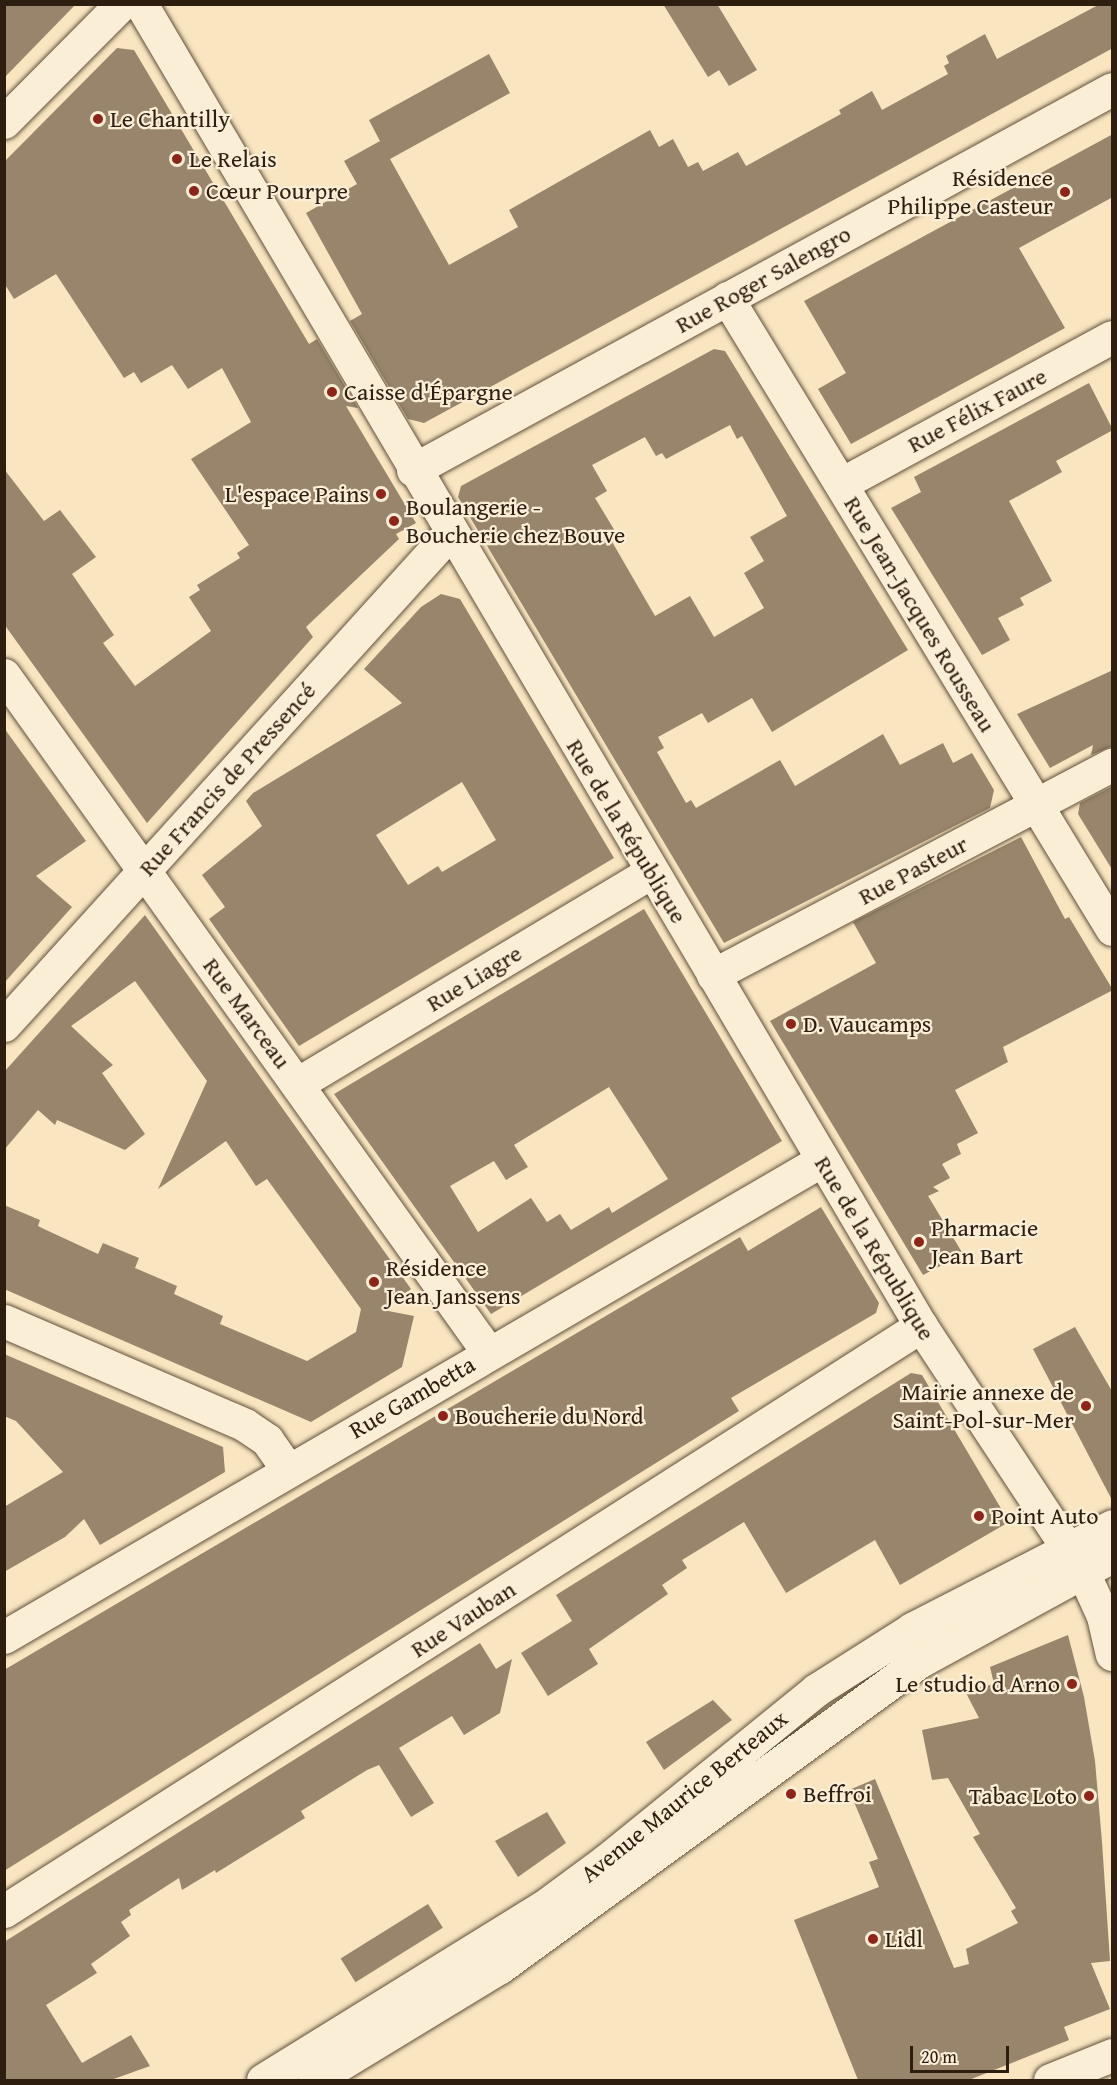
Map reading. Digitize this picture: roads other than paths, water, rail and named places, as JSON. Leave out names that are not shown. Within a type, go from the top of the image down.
[{"type":"street","points":[[4,122],[121,4]]},
{"type":"street","name":"Rue de la République","points":[[141,4],[450,533],[921,1326],[1075,1560],[1103,1616],[1113,1654]]},
{"type":"street","name":"Rue Roger Salengro","points":[[413,470],[1113,88]]},
{"type":"street","name":"Rue Jean-Jacques Rousseau","points":[[727,298],[1113,929]]},
{"type":"street","name":"Rue Félix Faure","points":[[841,484],[1113,337]]},
{"type":"street","name":"Rue Francis de Pressencé","points":[[4,1025],[450,533]]},
{"type":"street","name":"Rue Marceau","points":[[4,675],[488,1352]]},
{"type":"street","name":"Rue Pasteur","points":[[713,975],[1113,765]]},
{"type":"street","name":"Rue Liagre","points":[[297,1084],[651,872]]},
{"type":"street","name":"Rue Gambetta","points":[[4,1637],[488,1352],[822,1160]]},
{"type":"street","points":[[4,1321],[245,1425],[267,1440],[288,1470]]},
{"type":"street","name":"Rue Vauban","points":[[4,1911],[921,1326]]},
{"type":"street","name":"Avenue Maurice Berteaux","points":[[314,2080],[508,1961],[920,1661],[1075,1560],[1113,1526]]},
{"type":"street","name":"Avenue Maurice Berteaux","points":[[263,2080],[542,1908],[607,1860],[816,1690],[912,1629],[1075,1560],[1113,1556]]},
{"type":"street","points":[[1050,2080],[1113,2055]]},
{"type":"place","name":"Le Chantilly","points":[[98,119]]},
{"type":"place","name":"Le Relais","points":[[177,159]]},
{"type":"place","name":"Cœur Pourpre","points":[[194,191]]},
{"type":"place","name":"Résidence Philippe Casteur","points":[[1065,192]]},
{"type":"place","name":"Caisse d'Épargne","points":[[332,392]]},
{"type":"place","name":"L'espace Pains","points":[[381,494]]},
{"type":"place","name":"Boulangerie - Boucherie chez Bouve","points":[[394,521]]},
{"type":"place","name":"D. Vaucamps","points":[[791,1024]]},
{"type":"place","name":"Pharmacie Jean Bart","points":[[919,1242]]},
{"type":"place","name":"Résidence Jean Janssens","points":[[374,1282]]},
{"type":"place","name":"Mairie annexe de Saint-Pol-sur-Mer","points":[[1086,1406]]},
{"type":"place","name":"Boucherie du Nord","points":[[443,1416]]},
{"type":"place","name":"Point Auto","points":[[979,1516]]},
{"type":"place","name":"Le studio d Arno","points":[[1072,1684]]},
{"type":"place","name":"Beffroi","points":[[791,1794]]},
{"type":"place","name":"Tabac Loto","points":[[1089,1796]]},
{"type":"place","name":"Lidl","points":[[873,1939]]}]
